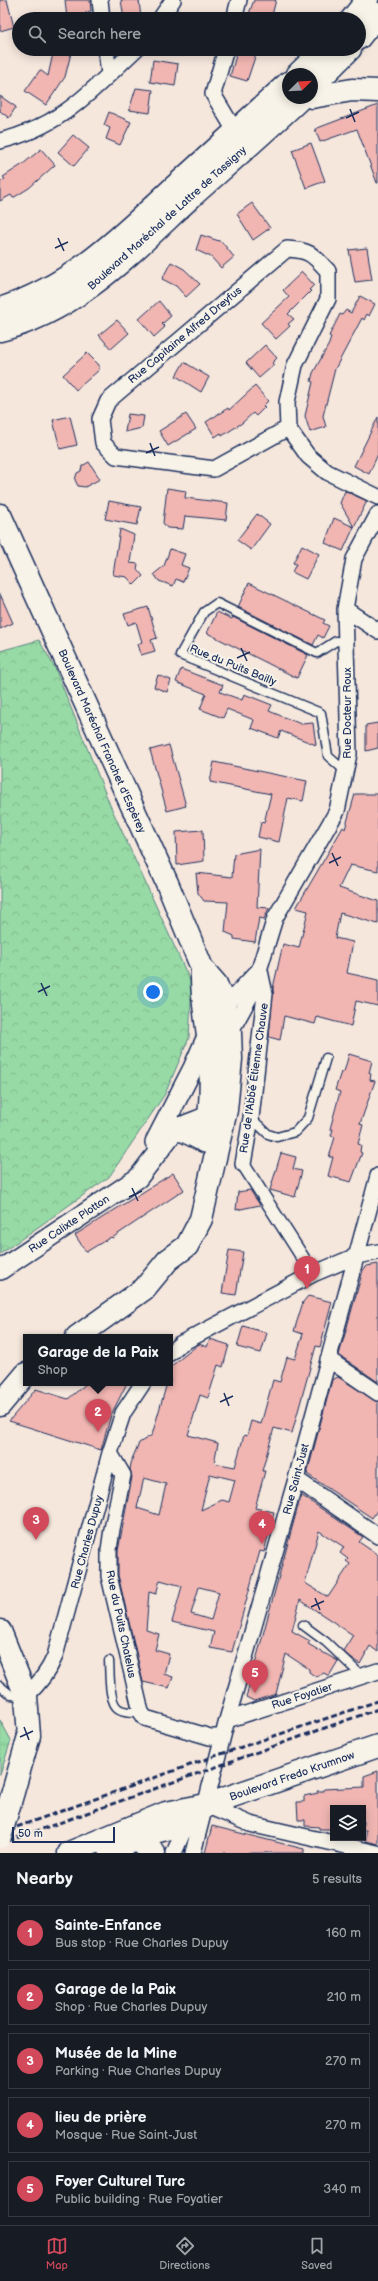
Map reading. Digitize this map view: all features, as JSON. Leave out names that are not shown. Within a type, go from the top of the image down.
[{"type":"main road","points":[[358,12],[368,0]]},
{"type":"main road","points":[[366,29],[378,14]]},
{"type":"main road","points":[[304,68],[317,56]]},
{"type":"main road","name":"Boulevard Maréchal de Lattre de Tassigny","points":[[318,80],[343,56]]},
{"type":"main road","points":[[318,93],[352,90],[378,91]]},
{"type":"main road","name":"Boulevard Maréchal de Lattre de Tassigny","points":[[0,309],[48,290],[86,266],[121,236],[235,131],[285,104]]},
{"type":"main road","name":"Boulevard Maréchal de Lattre de Tassigny","points":[[0,330],[34,320],[56,309],[88,289],[132,251],[292,104]]},
{"type":"main road","name":"Boulevard Maréchal Franchet d'Espèrey","points":[[0,515],[166,883],[202,968],[216,984],[224,1004],[230,1033],[231,1059],[227,1101],[201,1219],[187,1246],[168,1260],[144,1289],[81,1334]]},
{"type":"main road","name":"Boulevard Maréchal Franchet d'Espèrey","points":[[168,1260],[188,1211],[210,1117],[211,1067],[208,1034],[201,990],[202,968]]},
{"type":"main road","points":[[0,1405],[23,1378]]},
{"type":"main road","points":[[0,1630],[26,1696],[29,1736],[0,1837]]},
{"type":"main road","name":"Boulevard Fredo Krumnow","points":[[68,1853],[166,1812],[206,1805],[378,1746]]},
{"type":"main road","points":[[110,1853],[136,1839],[171,1827],[186,1827],[206,1805]]},
{"type":"main road","points":[[136,1839],[154,1853]]},
{"type":"street","points":[[100,0],[101,12]]},
{"type":"street","points":[[165,12],[173,0]]},
{"type":"street","points":[[236,12],[239,0]]},
{"type":"street","points":[[107,56],[109,74]]},
{"type":"street","points":[[0,142],[40,129],[65,114],[128,56]]},
{"type":"street","points":[[224,56],[213,94],[235,131]]},
{"type":"street","name":"Rue Capitaine Alfred Dreyfus","points":[[287,249],[302,249],[311,252],[328,271],[328,299],[295,365],[287,402],[288,428],[214,470],[116,456],[102,443],[100,419],[108,401],[287,249]]},
{"type":"street","points":[[288,428],[308,456],[327,472],[378,497]]},
{"type":"street","name":"Rue Docteur Roux","points":[[230,1033],[252,993],[275,918],[337,812],[349,754],[345,609],[354,559],[378,514]]},
{"type":"street","points":[[345,609],[378,631]]},
{"type":"street","points":[[208,1034],[224,1004],[260,970]]},
{"type":"street","name":"Rue de l'Abbé Étienne Chauve","points":[[243,1164],[251,1118],[265,994],[260,970]]},
{"type":"street","name":"Rue Calixte Plotton","points":[[138,1178],[193,1068],[208,1034]]},
{"type":"street","name":"Rue Calixte Plotton","points":[[0,1270],[138,1178],[174,1131],[185,1124],[210,1117],[227,1101]]},
{"type":"street","points":[[174,1131],[184,1132],[205,1142]]},
{"type":"street","points":[[243,1164],[303,1258]]},
{"type":"street","name":"Rue Saint-Just","points":[[193,1853],[222,1737],[296,1479],[378,1176]]},
{"type":"street","points":[[173,1351],[180,1344],[313,1274],[356,1256],[378,1252]]},
{"type":"street","points":[[328,1359],[378,1393]]},
{"type":"street","name":"Rue Charles Dupuy","points":[[26,1696],[42,1681],[50,1670],[110,1453],[123,1413],[141,1386]]},
{"type":"street","name":"Rue du Puits Chatelus","points":[[110,1453],[123,1475],[109,1550],[109,1576],[141,1712]]},
{"type":"street","points":[[296,1479],[378,1536]]},
{"type":"street","name":"Rue Foyatier","points":[[227,1720],[378,1671]]},
{"type":"street","points":[[141,1712],[145,1718],[210,1737],[222,1737]]},
{"type":"street","points":[[206,1805],[250,1824],[377,1853]]},
{"type":"street","points":[[174,1853],[186,1827]]},
{"type":"lane","name":"Rue du Puits Bailly","points":[[345,771],[328,756],[321,714],[180,655],[204,612],[217,603],[317,653],[336,641],[346,642]]},
{"type":"lane","points":[[251,1118],[268,1134],[277,1137],[296,1132],[308,1118],[326,1058]]},
{"type":"lane","points":[[303,1625],[326,1642],[362,1676]]},
{"type":"lane","points":[[109,1661],[114,1703],[118,1709],[124,1711],[141,1712]]},
{"type":"lane","points":[[0,1686],[11,1695],[26,1696]]},
{"type":"green space","points":[[39,640],[55,668],[110,805],[192,985],[189,1038],[165,1094],[109,1177],[0,1254],[0,651]]},
{"type":"green space","points":[[0,1720],[11,1740],[0,1775]]},
{"type":"building","points":[[0,0],[7,0],[12,19],[12,28],[0,31]]},
{"type":"building","points":[[65,0],[90,0],[91,11],[66,12]]},
{"type":"building","points":[[121,0],[139,0],[140,12],[123,12]]},
{"type":"building","points":[[254,0],[276,0],[273,12],[250,12]]},
{"type":"building","points":[[52,56],[70,56],[65,77],[46,105],[25,91],[40,70],[48,76]]},
{"type":"building","points":[[236,56],[255,56],[247,81],[230,76]]},
{"type":"building","points":[[153,60],[178,64],[175,86],[150,82]]},
{"type":"building","points":[[136,88],[153,90],[150,113],[129,110]]},
{"type":"building","points":[[0,96],[16,107],[9,118],[0,111]]},
{"type":"building","points":[[378,105],[377,183],[357,129],[320,142],[315,129]]},
{"type":"building","points":[[109,112],[131,122],[120,145],[106,139],[110,128],[104,125]]},
{"type":"building","points":[[73,135],[89,148],[74,166],[58,152]]},
{"type":"building","points":[[311,143],[325,181],[306,188],[292,150]]},
{"type":"building","points":[[41,149],[55,165],[29,188],[13,198],[11,195],[0,201],[0,182],[5,179],[3,177],[23,164]]},
{"type":"building","points":[[252,203],[270,228],[253,240],[237,214]]},
{"type":"building","points":[[201,235],[222,242],[234,257],[221,268],[211,257],[196,250]]},
{"type":"building","points":[[367,248],[372,280],[355,282],[349,250]]},
{"type":"building","points":[[171,262],[184,269],[200,284],[186,297],[176,286],[162,279]]},
{"type":"building","points":[[302,272],[314,285],[309,290],[311,291],[288,314],[294,319],[288,324],[290,326],[276,339],[261,323],[289,297],[283,290]]},
{"type":"building","points":[[360,296],[375,304],[369,316],[367,314],[364,320],[362,318],[335,369],[323,416],[326,427],[310,432],[305,416],[313,382],[311,381],[313,373],[329,344],[331,337],[329,336],[340,314],[342,315],[346,310],[351,313]]},
{"type":"building","points":[[159,301],[171,316],[162,324],[165,327],[154,337],[139,319]]},
{"type":"building","points":[[117,320],[129,333],[111,349],[99,335]]},
{"type":"building","points":[[265,345],[277,358],[272,363],[274,365],[259,378],[246,363]]},
{"type":"building","points":[[87,353],[99,365],[99,370],[76,390],[63,375]]},
{"type":"building","points":[[184,362],[209,377],[201,392],[176,376]]},
{"type":"building","points":[[255,386],[268,401],[263,406],[265,407],[256,416],[253,413],[242,423],[222,436],[221,433],[215,437],[206,422],[228,408],[229,410]]},
{"type":"building","points":[[128,414],[144,416],[142,428],[125,432]]},
{"type":"building","points":[[186,414],[196,429],[168,446],[159,431]]},
{"type":"building","points":[[70,416],[77,445],[60,449],[53,420]]},
{"type":"building","points":[[378,417],[378,454],[369,474],[354,466]]},
{"type":"building","points":[[89,462],[100,479],[85,487],[78,486],[75,480],[77,473],[81,471],[82,466]]},
{"type":"building","points":[[167,488],[186,491],[185,498],[228,503],[226,520],[185,516],[183,529],[167,528],[163,523]]},
{"type":"building","points":[[345,491],[367,501],[354,527],[340,503]]},
{"type":"building","points":[[109,501],[141,507],[137,525],[105,519]]},
{"type":"building","points":[[257,514],[270,524],[251,550],[237,540]]},
{"type":"building","points":[[334,518],[354,527],[343,551],[325,543]]},
{"type":"building","points":[[120,529],[134,535],[130,563],[138,564],[137,569],[143,576],[134,585],[127,577],[113,575]]},
{"type":"building","points":[[302,545],[319,554],[306,579],[292,572],[296,564],[293,563]]},
{"type":"building","points":[[170,549],[185,554],[181,565],[189,568],[183,582],[176,579],[173,586],[159,581],[154,574],[164,566]]},
{"type":"building","points":[[249,583],[325,620],[323,623],[329,626],[323,638],[318,635],[313,645],[238,607]]},
{"type":"building","points":[[0,594],[13,623],[0,629]]},
{"type":"building","points":[[148,607],[157,638],[151,640],[155,651],[141,655],[138,644],[142,642],[136,622],[128,625],[124,614]]},
{"type":"building","points":[[217,612],[232,619],[233,617],[308,655],[297,678],[207,633]]},
{"type":"building","points":[[181,669],[223,685],[220,692],[242,700],[244,694],[272,705],[269,711],[301,724],[313,723],[316,745],[281,731],[278,738],[251,728],[254,720],[227,709],[223,718],[200,709],[206,694],[176,682]]},
{"type":"building","points":[[158,675],[171,680],[167,692],[154,687]]},
{"type":"building","points":[[378,723],[378,748],[366,751],[366,725]]},
{"type":"building","points":[[169,745],[186,806],[167,811],[150,750]]},
{"type":"building","points":[[214,762],[307,781],[303,801],[288,798],[279,842],[258,837],[261,822],[264,823],[271,794],[210,782]]},
{"type":"building","points":[[355,794],[378,794],[378,871],[350,865],[339,888],[378,901],[378,924],[340,913],[335,938],[353,942],[347,973],[378,980],[378,1006],[356,1001],[351,1026],[317,1017],[315,1024],[284,1016],[280,1040],[269,1037],[273,988],[283,944],[299,948],[308,911],[296,908],[343,827],[345,829]]},
{"type":"building","points":[[203,830],[204,861],[177,865],[176,832]]},
{"type":"building","points":[[260,849],[257,907],[269,908],[264,919],[259,918],[255,942],[234,939],[234,936],[225,932],[228,902],[204,901],[198,893],[196,873],[232,877],[234,854]]},
{"type":"building","points":[[349,1054],[372,1061],[369,1073],[371,1074],[370,1080],[375,1081],[360,1124],[363,1125],[358,1144],[361,1145],[360,1152],[362,1153],[351,1182],[328,1176],[333,1157],[329,1157],[335,1137],[331,1136],[333,1129],[330,1129],[340,1092],[335,1090],[341,1072],[344,1072]]},
{"type":"building","points":[[281,1153],[296,1157],[293,1169],[302,1171],[295,1197],[270,1190]]},
{"type":"building","points":[[173,1173],[184,1190],[112,1238],[111,1237],[86,1252],[75,1235]]},
{"type":"building","points":[[250,1190],[260,1205],[236,1210],[238,1192]]},
{"type":"building","points":[[229,1250],[243,1252],[236,1295],[222,1293]]},
{"type":"building","points":[[378,1264],[378,1382],[339,1355],[363,1270],[367,1266]]},
{"type":"building","points":[[308,1296],[332,1302],[320,1347],[316,1346],[292,1433],[274,1428],[262,1471],[265,1471],[255,1508],[274,1512],[264,1552],[260,1551],[232,1652],[210,1648],[214,1632],[172,1622],[182,1586],[160,1580],[156,1594],[149,1592],[146,1630],[159,1634],[155,1650],[169,1654],[164,1674],[173,1677],[169,1688],[143,1682],[118,1575],[118,1551],[132,1477],[130,1469],[132,1459],[139,1443],[152,1435],[166,1386],[173,1386],[173,1365],[199,1344],[207,1347],[210,1339],[229,1345],[223,1367],[218,1365],[208,1398],[200,1395],[188,1435],[218,1443],[214,1463],[235,1467],[244,1435],[247,1436],[251,1421],[261,1424],[273,1380],[280,1382],[287,1357],[295,1359],[303,1334],[294,1331],[303,1302]],"holes":[[[210,1474],[235,1480],[229,1502],[222,1500],[201,1510]],[[144,1478],[166,1484],[159,1515],[137,1508]],[[199,1587],[219,1592],[211,1620],[191,1614]]]},
{"type":"building","points":[[243,1326],[267,1333],[261,1353],[237,1347]]},
{"type":"building","points":[[338,1377],[378,1402],[378,1509],[372,1518],[307,1474],[332,1380]]},
{"type":"building","points":[[83,1386],[126,1386],[111,1415],[101,1450],[9,1421],[36,1389],[68,1399]]},
{"type":"building","points":[[301,1495],[363,1537],[359,1542],[378,1555],[378,1652],[370,1646],[360,1664],[352,1659],[343,1651],[353,1635],[300,1600],[292,1631],[310,1641],[308,1644],[338,1661],[329,1676],[324,1673],[316,1677],[309,1672],[309,1669],[286,1654],[276,1694],[254,1701],[246,1697]],"holes":[[[319,1531],[344,1547],[340,1553],[348,1559],[346,1561],[350,1564],[328,1597],[305,1583]]]},
{"type":"building","points":[[378,1771],[378,1844],[366,1841],[366,1805],[330,1805],[330,1829],[319,1829],[319,1827],[305,1826],[305,1820],[298,1820],[297,1802],[304,1802],[304,1796],[318,1793],[317,1791],[324,1791],[324,1789],[364,1787],[364,1776]]},
{"type":"building","points":[[212,1826],[304,1849],[304,1853],[205,1853]]},
{"type":"railway","points":[[0,1833],[218,1755],[378,1701]]},
{"type":"railway","points":[[0,1844],[378,1709]]},
{"type":"place","name":"Sainte-Enfance","points":[[307,1289]]},
{"type":"place","name":"Garage de la Paix","points":[[98,1432]]},
{"type":"place","name":"Musée de la Mine","points":[[36,1540]]},
{"type":"place","name":"lieu de prière","points":[[262,1544]]},
{"type":"place","name":"Foyer Culturel Turc","points":[[255,1693]]}]
